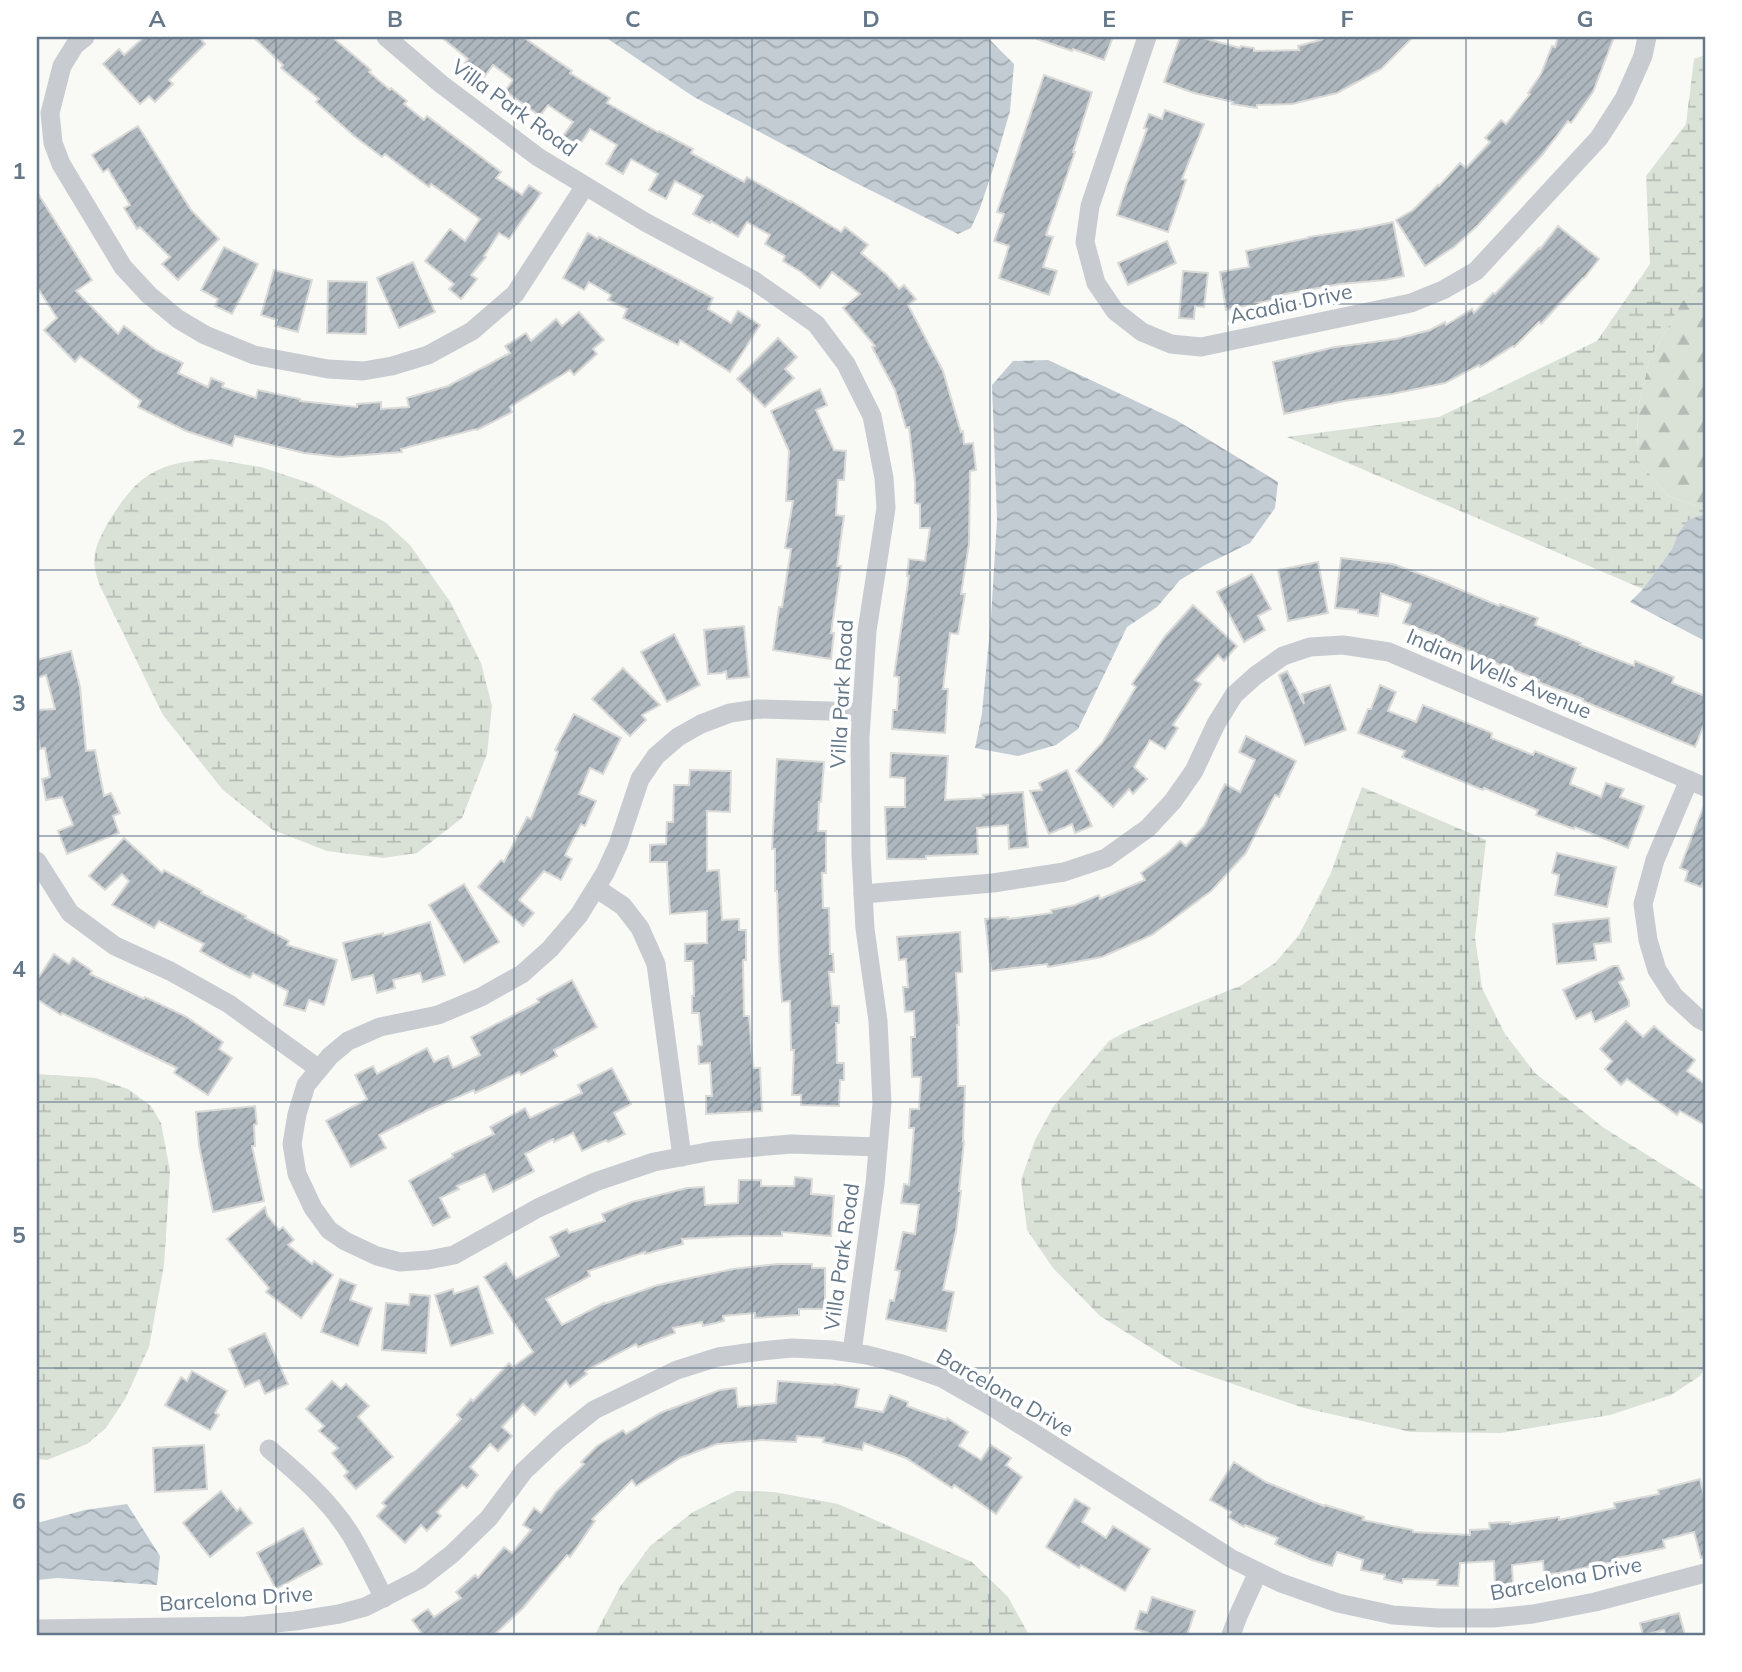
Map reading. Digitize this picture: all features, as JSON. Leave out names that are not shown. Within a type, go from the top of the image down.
[{"type":"street","name":"Villa Park Road","points":[[85,37],[75,46],[62,66],[50,113],[53,143],[61,164],[122,267],[149,295],[205,335],[254,355],[328,369],[363,371],[428,355],[472,331],[515,294],[585,186]]},
{"type":"street","name":"Villa Park Road","points":[[386,37],[462,101],[538,157],[645,222],[752,280],[816,324],[846,364],[872,416],[884,478],[886,508],[867,631],[860,751],[861,855],[865,929],[878,1020],[882,1103],[875,1184],[852,1352]]},
{"type":"street","name":"Acadia Drive","points":[[1147,37],[1090,206],[1085,242],[1096,283],[1115,311],[1142,332],[1171,344],[1201,347],[1411,303],[1443,290],[1475,271],[1599,138],[1624,99],[1643,56],[1647,37]]},
{"type":"street","name":"Indian Wells Avenue","points":[[863,894],[993,883],[1064,872],[1106,858],[1148,828],[1173,801],[1194,771],[1216,724],[1234,695],[1283,656],[1310,647],[1343,645],[1389,652],[1697,783]]},
{"type":"street","points":[[862,712],[758,709],[730,713],[701,724],[678,737],[656,756],[640,779],[618,845],[596,888],[579,915],[550,949],[522,974],[481,997],[438,1015],[380,1027],[348,1041],[330,1056],[306,1085],[292,1144],[297,1174],[313,1209],[329,1230],[377,1256],[400,1262],[428,1261],[454,1255],[538,1208],[595,1182],[654,1162],[712,1151],[791,1144],[878,1147]]},
{"type":"street","points":[[1697,783],[1655,860],[1643,904],[1648,940],[1657,970],[1674,996],[1705,1023]]},
{"type":"street","points":[[37,861],[70,912],[114,946],[170,971],[229,1003],[319,1069]]},
{"type":"street","points":[[596,888],[623,906],[640,928],[656,964],[682,1157]]},
{"type":"street","name":"Barcelona Drive","points":[[37,1629],[75,1632],[244,1626],[295,1621],[365,1607],[420,1579],[452,1554],[489,1518],[524,1471],[594,1410],[677,1370],[718,1357],[792,1348],[852,1352],[902,1364],[942,1378],[991,1406],[1232,1559],[1281,1583],[1338,1603],[1393,1615],[1493,1618],[1533,1614],[1595,1602],[1705,1573]]},
{"type":"street","points":[[269,1449],[304,1478],[351,1534],[384,1598]]},
{"type":"street","points":[[1231,1635],[1258,1572]]},
{"type":"green space","points":[[1705,55],[1705,284],[1683,300],[1649,361],[1638,408],[1637,459],[1668,496],[1705,509],[1705,514],[1688,521],[1678,534],[1672,549],[1643,589],[1287,437],[1439,417],[1597,341],[1650,264],[1646,176],[1686,124],[1694,59]]},
{"type":"green space","points":[[1705,284],[1705,509],[1668,496],[1637,459],[1638,408],[1649,361],[1683,300]]},
{"type":"green space","points":[[211,459],[261,467],[312,484],[385,522],[410,545],[451,603],[481,663],[492,706],[487,754],[462,818],[417,853],[383,858],[327,851],[273,830],[223,790],[163,715],[100,586],[95,570],[95,554],[111,518],[130,491],[141,481],[170,465]]},
{"type":"green space","points":[[1362,787],[1486,840],[1475,937],[1482,988],[1505,1034],[1535,1073],[1604,1128],[1705,1191],[1705,1368],[1700,1376],[1671,1395],[1610,1415],[1501,1433],[1411,1432],[1304,1408],[1180,1366],[1100,1316],[1053,1268],[1027,1230],[1021,1180],[1035,1140],[1053,1107],[1109,1041],[1129,1030],[1240,986],[1275,963],[1299,935],[1330,875]]},
{"type":"green space","points":[[37,1074],[96,1078],[128,1089],[151,1106],[161,1123],[170,1171],[164,1265],[149,1347],[125,1399],[106,1428],[87,1444],[47,1460],[37,1459]]},
{"type":"green space","points":[[736,1491],[774,1492],[838,1504],[972,1562],[1008,1597],[1029,1635],[595,1635],[620,1587],[650,1546],[693,1512]]},
{"type":"water","points":[[605,37],[987,37],[1014,64],[1010,111],[980,208],[971,228],[958,234],[854,182],[694,97]]},
{"type":"water","points":[[1048,360],[1176,420],[1278,482],[1275,508],[1250,543],[1180,580],[1157,607],[1127,627],[1078,729],[1056,745],[1018,756],[975,748],[982,713],[997,519],[992,385],[1013,361]]},
{"type":"water","points":[[1705,514],[1705,641],[1630,602],[1643,589],[1672,549],[1688,520]]},
{"type":"water","points":[[127,1504],[160,1556],[157,1585],[58,1578],[37,1580],[37,1523],[85,1510]]},
{"type":"building","points":[[144,37],[199,37],[205,44],[169,80],[173,84],[155,102],[149,96],[140,104],[103,64],[119,49],[124,55]]},
{"type":"building","points":[[253,37],[332,37],[390,90],[391,88],[407,101],[404,104],[424,120],[427,116],[501,172],[496,178],[522,195],[529,185],[541,193],[509,239],[499,233],[484,256],[486,257],[471,275],[477,279],[461,299],[449,289],[454,284],[425,261],[450,229],[465,241],[480,219],[431,184],[429,187],[385,154],[382,157],[354,136],[316,102],[319,99],[281,68],[283,65]]},
{"type":"building","points":[[441,37],[523,37],[572,71],[570,73],[610,98],[607,103],[693,149],[691,153],[744,182],[747,177],[841,232],[845,227],[868,245],[861,253],[899,289],[904,285],[916,299],[908,305],[943,371],[961,432],[963,431],[964,444],[973,443],[976,470],[970,471],[969,544],[961,594],[965,594],[958,634],[950,633],[943,689],[948,689],[945,733],[892,729],[893,710],[897,710],[899,677],[894,676],[909,576],[909,559],[925,561],[930,528],[920,528],[920,504],[915,503],[909,427],[906,428],[895,390],[872,347],[875,346],[843,308],[860,294],[832,272],[820,288],[783,261],[785,256],[765,244],[770,235],[747,222],[738,237],[693,214],[703,196],[675,181],[666,199],[649,190],[658,174],[631,159],[623,174],[606,164],[617,145],[590,129],[579,146],[563,136],[573,122],[548,105],[540,116],[505,91],[513,80],[493,65],[484,77],[465,63],[468,59]]},
{"type":"building","points":[[1037,37],[1113,37],[1104,60]]},
{"type":"building","points":[[1180,37],[1200,37],[1240,48],[1254,48],[1254,51],[1299,50],[1298,46],[1327,37],[1413,37],[1381,69],[1337,93],[1292,104],[1257,105],[1257,108],[1232,104],[1233,102],[1194,93],[1164,82]]},
{"type":"building","points":[[1558,37],[1614,37],[1593,92],[1571,123],[1568,121],[1542,155],[1478,225],[1454,247],[1425,266],[1396,220],[1413,210],[1460,163],[1466,168],[1490,142],[1485,138],[1501,120],[1506,124],[1530,94],[1528,93],[1541,74]]},
{"type":"building","points":[[1044,75],[1092,92],[1075,152],[1046,235],[1053,237],[1043,267],[1057,271],[1049,295],[999,278],[1009,246],[994,241],[1004,214],[997,212]]},
{"type":"building","points":[[1165,110],[1204,124],[1182,179],[1186,180],[1168,232],[1117,215],[1147,129],[1144,128],[1149,114],[1162,119]]},
{"type":"building","points":[[138,126],[191,210],[219,239],[178,280],[162,264],[170,257],[140,227],[137,229],[124,208],[130,205],[108,169],[103,172],[92,155]]},
{"type":"building","points":[[37,192],[92,280],[76,291],[118,334],[124,326],[156,350],[183,363],[178,373],[208,387],[211,378],[224,383],[222,387],[256,398],[258,390],[300,401],[357,407],[357,404],[381,402],[381,409],[409,407],[407,398],[448,386],[510,353],[505,346],[526,333],[531,341],[556,319],[562,326],[579,312],[604,340],[593,349],[597,354],[574,375],[570,370],[510,407],[512,412],[477,430],[401,449],[402,452],[339,457],[304,453],[235,436],[232,446],[186,431],[138,407],[141,401],[80,356],[75,362],[44,330],[57,318],[37,287]]},
{"type":"building","points":[[1393,222],[1404,276],[1280,295],[1281,298],[1226,310],[1220,272],[1249,267],[1246,251]]},
{"type":"building","points":[[1558,226],[1599,259],[1541,324],[1539,322],[1514,347],[1445,383],[1284,414],[1273,362],[1335,347],[1396,339],[1430,330],[1445,322],[1446,325],[1472,309],[1474,313],[1540,249]]},
{"type":"building","points":[[588,233],[713,298],[708,309],[731,323],[738,311],[760,325],[730,372],[680,340],[678,345],[623,318],[627,309],[608,300],[611,295],[589,282],[584,290],[563,278]]},
{"type":"building","points":[[1167,241],[1176,263],[1128,285],[1118,263]]},
{"type":"building","points":[[224,247],[258,264],[232,314],[215,306],[218,299],[201,290]]},
{"type":"building","points":[[413,262],[435,312],[399,328],[377,278]]},
{"type":"building","points":[[274,270],[312,280],[298,332],[275,326],[277,320],[261,315]]},
{"type":"building","points":[[1183,271],[1208,273],[1204,307],[1195,306],[1194,319],[1179,318]]},
{"type":"building","points":[[328,281],[367,282],[366,334],[327,333]]},
{"type":"building","points":[[778,338],[797,357],[785,369],[794,378],[765,407],[737,379]]},
{"type":"building","points":[[820,389],[827,405],[816,410],[834,450],[846,451],[844,480],[838,480],[836,515],[844,516],[837,566],[841,566],[831,633],[834,633],[831,659],[773,650],[791,549],[785,548],[793,501],[786,501],[789,451],[771,411]]},
{"type":"building","points":[[1341,558],[1393,564],[1499,606],[1500,604],[1538,618],[1535,625],[1581,643],[1580,645],[1634,666],[1635,661],[1674,677],[1672,683],[1705,696],[1705,722],[1695,747],[1403,623],[1411,604],[1381,593],[1378,616],[1358,613],[1358,610],[1335,608]]},
{"type":"building","points":[[1318,562],[1328,613],[1288,621],[1278,570]]},
{"type":"building","points":[[1252,574],[1271,609],[1258,616],[1265,630],[1244,642],[1217,592]]},
{"type":"building","points":[[1193,605],[1237,646],[1224,661],[1218,655],[1195,680],[1201,684],[1173,725],[1178,728],[1165,749],[1150,740],[1134,767],[1147,779],[1133,794],[1129,789],[1113,807],[1076,771],[1102,743],[1136,687],[1132,684],[1165,636]]},
{"type":"building","points":[[744,626],[749,677],[727,679],[726,671],[708,674],[704,630]]},
{"type":"building","points":[[674,634],[700,685],[667,702],[641,652]]},
{"type":"building","points":[[71,651],[80,687],[86,751],[95,750],[104,796],[111,793],[120,813],[113,816],[119,833],[67,854],[58,831],[73,825],[62,797],[46,800],[42,779],[50,777],[45,748],[40,749],[37,734],[37,710],[55,709],[46,675],[37,678],[37,660]]},
{"type":"building","points":[[623,668],[660,705],[642,715],[646,720],[630,736],[592,699]]},
{"type":"building","points":[[1287,671],[1304,704],[1302,694],[1330,685],[1346,730],[1305,745],[1279,675]]},
{"type":"building","points":[[1380,685],[1396,692],[1388,711],[1416,722],[1423,705],[1492,733],[1491,738],[1533,755],[1535,751],[1576,768],[1570,784],[1601,797],[1606,783],[1624,789],[1620,797],[1644,806],[1628,848],[1536,815],[1538,810],[1402,757],[1405,751],[1358,733]]},
{"type":"building","points":[[574,714],[621,738],[603,774],[590,768],[579,794],[596,801],[585,826],[581,824],[565,855],[572,859],[561,880],[544,871],[519,900],[534,913],[523,926],[478,887],[501,860],[504,862],[527,817],[531,819],[558,752],[555,750]]},
{"type":"building","points":[[1246,736],[1296,761],[1279,797],[1275,795],[1246,853],[1211,891],[1152,935],[1102,957],[1048,967],[1047,964],[991,971],[985,919],[1052,913],[1051,910],[1075,905],[1099,895],[1100,899],[1145,880],[1141,873],[1180,841],[1186,846],[1204,826],[1225,784],[1240,792],[1255,760],[1239,752]]},
{"type":"building","points":[[891,753],[948,756],[945,800],[1023,792],[1028,847],[1009,849],[1008,825],[977,828],[978,854],[926,856],[926,859],[887,859],[885,807],[905,807],[905,778],[890,777]]},
{"type":"building","points":[[777,759],[824,762],[818,831],[826,831],[826,873],[822,873],[823,908],[829,908],[830,954],[833,954],[834,972],[829,972],[832,1006],[839,1006],[839,1023],[836,1023],[837,1063],[844,1063],[839,1106],[801,1105],[801,1095],[792,1095],[794,1050],[791,1050],[790,1001],[782,1002],[775,849],[772,849]]},
{"type":"building","points":[[690,770],[731,771],[730,812],[707,811],[707,871],[719,870],[722,920],[739,919],[739,930],[746,930],[746,960],[743,960],[744,1016],[749,1016],[753,1068],[760,1068],[762,1111],[706,1114],[706,1096],[712,1096],[710,1063],[699,1064],[698,1046],[702,1045],[699,1013],[692,1013],[693,961],[685,961],[685,944],[707,943],[707,911],[670,914],[667,862],[650,862],[650,845],[666,844],[667,822],[673,822],[674,785],[689,785]]},
{"type":"building","points":[[1067,770],[1092,826],[1075,833],[1072,824],[1049,834],[1030,791],[1042,790],[1039,783]]},
{"type":"building","points":[[1704,805],[1705,878],[1701,887],[1685,881],[1688,871],[1680,868]]},
{"type":"building","points":[[124,838],[162,873],[164,870],[246,916],[245,918],[289,941],[287,945],[337,960],[324,1005],[309,1000],[305,1011],[284,1005],[288,991],[253,973],[250,978],[230,968],[200,951],[204,944],[159,921],[154,928],[112,905],[129,881],[122,874],[105,890],[89,876]]},
{"type":"building","points":[[1557,853],[1616,867],[1607,907],[1555,895],[1559,875],[1552,873]]},
{"type":"building","points":[[464,884],[499,942],[464,963],[429,905]]},
{"type":"building","points":[[1609,918],[1611,942],[1594,944],[1596,960],[1557,964],[1553,924]]},
{"type":"building","points":[[430,922],[445,975],[423,982],[420,973],[393,980],[395,988],[377,993],[373,975],[352,980],[343,943],[383,933],[383,936]]},
{"type":"building","points":[[960,932],[962,972],[956,973],[958,1086],[965,1086],[964,1141],[956,1231],[943,1290],[954,1292],[946,1331],[886,1319],[890,1300],[894,1301],[900,1271],[895,1270],[903,1232],[915,1234],[919,1205],[901,1203],[904,1184],[909,1185],[914,1128],[909,1128],[910,1109],[919,1109],[921,1077],[912,1077],[911,1037],[915,1037],[914,1011],[905,1012],[903,987],[908,987],[906,959],[899,960],[897,937]]},
{"type":"building","points":[[54,954],[69,964],[73,958],[92,971],[90,974],[185,1016],[223,1042],[219,1049],[232,1058],[208,1095],[174,1073],[177,1068],[62,1013],[61,1015],[37,999],[37,980]]},
{"type":"building","points":[[1618,966],[1624,979],[1619,982],[1629,1006],[1595,1022],[1591,1012],[1576,1019],[1563,990]]},
{"type":"building","points":[[572,980],[597,1027],[554,1050],[557,1056],[521,1075],[519,1072],[475,1093],[474,1090],[379,1135],[386,1148],[351,1167],[326,1121],[367,1099],[355,1075],[373,1066],[377,1074],[427,1048],[434,1062],[448,1056],[453,1068],[480,1055],[471,1037],[539,1002],[537,999]]},
{"type":"building","points":[[1626,1021],[1643,1037],[1654,1026],[1695,1060],[1687,1071],[1705,1084],[1705,1125],[1680,1111],[1677,1115],[1627,1079],[1621,1085],[1605,1069],[1612,1061],[1600,1049]]},
{"type":"building","points":[[612,1068],[631,1104],[614,1113],[625,1134],[582,1151],[573,1133],[554,1142],[553,1139],[525,1154],[534,1171],[493,1192],[485,1174],[457,1186],[459,1189],[440,1198],[450,1217],[433,1226],[409,1181],[453,1157],[452,1154],[494,1134],[490,1127],[525,1108],[530,1118],[582,1093],[578,1085]]},
{"type":"building","points":[[255,1106],[257,1124],[254,1125],[255,1146],[252,1146],[264,1201],[213,1212],[199,1146],[196,1112]]},
{"type":"building","points":[[795,1177],[812,1179],[811,1194],[834,1196],[831,1236],[782,1232],[782,1236],[682,1239],[683,1244],[645,1252],[588,1271],[590,1276],[546,1299],[562,1325],[604,1303],[658,1285],[733,1269],[777,1264],[812,1264],[812,1268],[825,1268],[825,1309],[799,1309],[799,1315],[755,1318],[755,1313],[723,1316],[724,1321],[673,1328],[675,1333],[638,1347],[636,1344],[585,1371],[587,1374],[570,1387],[566,1381],[535,1415],[523,1404],[502,1427],[512,1436],[498,1451],[490,1444],[470,1467],[478,1475],[467,1488],[462,1485],[437,1512],[441,1516],[427,1531],[421,1525],[405,1543],[377,1516],[386,1506],[382,1503],[461,1419],[457,1415],[471,1399],[473,1401],[509,1363],[513,1367],[533,1352],[484,1277],[506,1263],[516,1279],[559,1256],[550,1237],[567,1229],[569,1233],[605,1221],[602,1214],[632,1202],[687,1188],[704,1187],[705,1205],[738,1203],[739,1180],[761,1180],[761,1186],[794,1186]]},
{"type":"building","points":[[265,1207],[267,1215],[279,1230],[283,1227],[294,1240],[288,1245],[312,1264],[314,1261],[333,1275],[301,1318],[266,1292],[269,1288],[227,1239]]},
{"type":"building","points":[[340,1279],[356,1285],[350,1300],[372,1308],[358,1346],[321,1332]]},
{"type":"building","points":[[478,1286],[493,1333],[451,1346],[435,1295],[453,1289],[454,1294]]},
{"type":"building","points":[[410,1294],[430,1296],[426,1353],[382,1350],[386,1303],[409,1305]]},
{"type":"building","points":[[265,1333],[288,1384],[265,1394],[259,1380],[245,1387],[229,1349]]},
{"type":"building","points":[[192,1371],[227,1391],[215,1413],[219,1415],[210,1430],[165,1405],[181,1377],[187,1381]]},
{"type":"building","points":[[332,1381],[341,1389],[346,1384],[369,1406],[358,1417],[393,1457],[356,1489],[344,1476],[348,1472],[332,1453],[338,1448],[319,1431],[324,1426],[306,1409]]},
{"type":"building","points":[[778,1381],[835,1384],[859,1389],[855,1407],[883,1412],[890,1395],[908,1402],[907,1406],[946,1420],[947,1418],[968,1432],[959,1446],[981,1460],[991,1445],[1011,1458],[1006,1465],[1022,1477],[996,1514],[954,1485],[952,1488],[906,1458],[864,1443],[862,1450],[823,1442],[824,1438],[797,1436],[796,1442],[762,1440],[717,1444],[680,1458],[636,1486],[632,1480],[592,1519],[595,1521],[570,1557],[567,1555],[523,1608],[494,1635],[423,1635],[412,1620],[428,1609],[434,1617],[461,1598],[456,1592],[475,1575],[478,1578],[504,1547],[512,1553],[531,1530],[523,1525],[534,1508],[541,1513],[597,1446],[623,1430],[626,1434],[660,1413],[720,1390],[736,1388],[738,1407],[776,1403]]},
{"type":"building","points":[[204,1445],[207,1489],[155,1492],[153,1448]]},
{"type":"building","points":[[1234,1462],[1266,1482],[1324,1506],[1364,1517],[1363,1520],[1413,1532],[1470,1535],[1470,1530],[1490,1529],[1489,1523],[1510,1524],[1559,1517],[1559,1520],[1615,1508],[1614,1503],[1659,1494],[1658,1490],[1700,1479],[1705,1500],[1705,1557],[1701,1558],[1694,1532],[1663,1540],[1665,1548],[1565,1572],[1544,1575],[1543,1561],[1512,1565],[1513,1584],[1495,1585],[1494,1561],[1460,1563],[1458,1586],[1437,1585],[1438,1580],[1403,1579],[1402,1583],[1384,1579],[1385,1575],[1361,1570],[1363,1560],[1337,1552],[1332,1566],[1312,1560],[1275,1544],[1278,1538],[1245,1525],[1244,1527],[1228,1517],[1231,1512],[1210,1500]]},
{"type":"building","points":[[221,1491],[237,1511],[240,1508],[252,1523],[210,1557],[183,1523]]},
{"type":"building","points":[[1075,1499],[1090,1508],[1082,1522],[1106,1538],[1113,1526],[1150,1549],[1125,1591],[1081,1565],[1079,1568],[1046,1547]]},
{"type":"building","points":[[303,1528],[322,1564],[276,1589],[257,1553]]},
{"type":"building","points":[[1152,1597],[1195,1611],[1187,1635],[1155,1635],[1135,1629],[1140,1611],[1147,1613]]},
{"type":"building","points":[[1679,1613],[1685,1635],[1666,1635],[1664,1630],[1643,1635],[1640,1623]]}]
